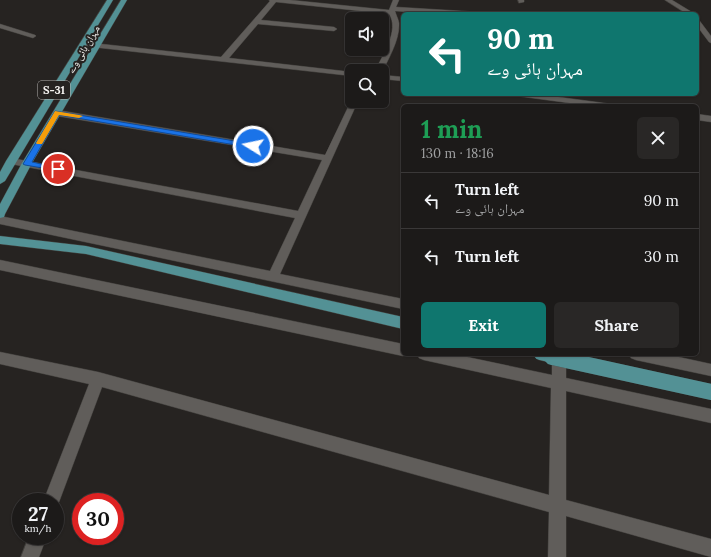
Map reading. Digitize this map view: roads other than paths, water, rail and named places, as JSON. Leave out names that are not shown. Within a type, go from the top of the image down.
[{"type":"main road","name":"مہران ہائی وے","points":[[0,182],[11,161],[110,0]]},
{"type":"main road","name":"مہران ہائی وے","points":[[0,214],[27,164],[124,0]]},
{"type":"main road","points":[[0,240],[86,250],[401,323]]},
{"type":"main road","points":[[549,356],[711,392]]},
{"type":"street","points":[[272,0],[435,12]]},
{"type":"street","points":[[223,60],[275,0]]},
{"type":"street","points":[[382,64],[395,34],[396,23],[392,10],[396,0]]},
{"type":"street","points":[[668,0],[689,12]]},
{"type":"street","points":[[256,22],[334,29]]},
{"type":"street","points":[[699,24],[711,41]]},
{"type":"street","points":[[0,26],[33,36]]},
{"type":"street","points":[[83,44],[345,73]]},
{"type":"street","points":[[389,78],[401,79]]},
{"type":"street","points":[[546,96],[600,104]]},
{"type":"street","points":[[273,277],[351,108]]},
{"type":"street","points":[[57,113],[328,158]]},
{"type":"street","points":[[699,117],[711,119]]},
{"type":"street","points":[[11,161],[302,216]]},
{"type":"street","points":[[0,220],[401,304]]},
{"type":"street","points":[[0,265],[401,350]]},
{"type":"street","points":[[433,356],[711,416]]},
{"type":"street","points":[[557,557],[560,383],[559,356]]},
{"type":"street","points":[[645,356],[711,370]]},
{"type":"street","points":[[0,358],[98,379],[711,548]]},
{"type":"street","points":[[54,493],[98,379]]},
{"type":"street","points":[[30,557],[35,545]]}]
